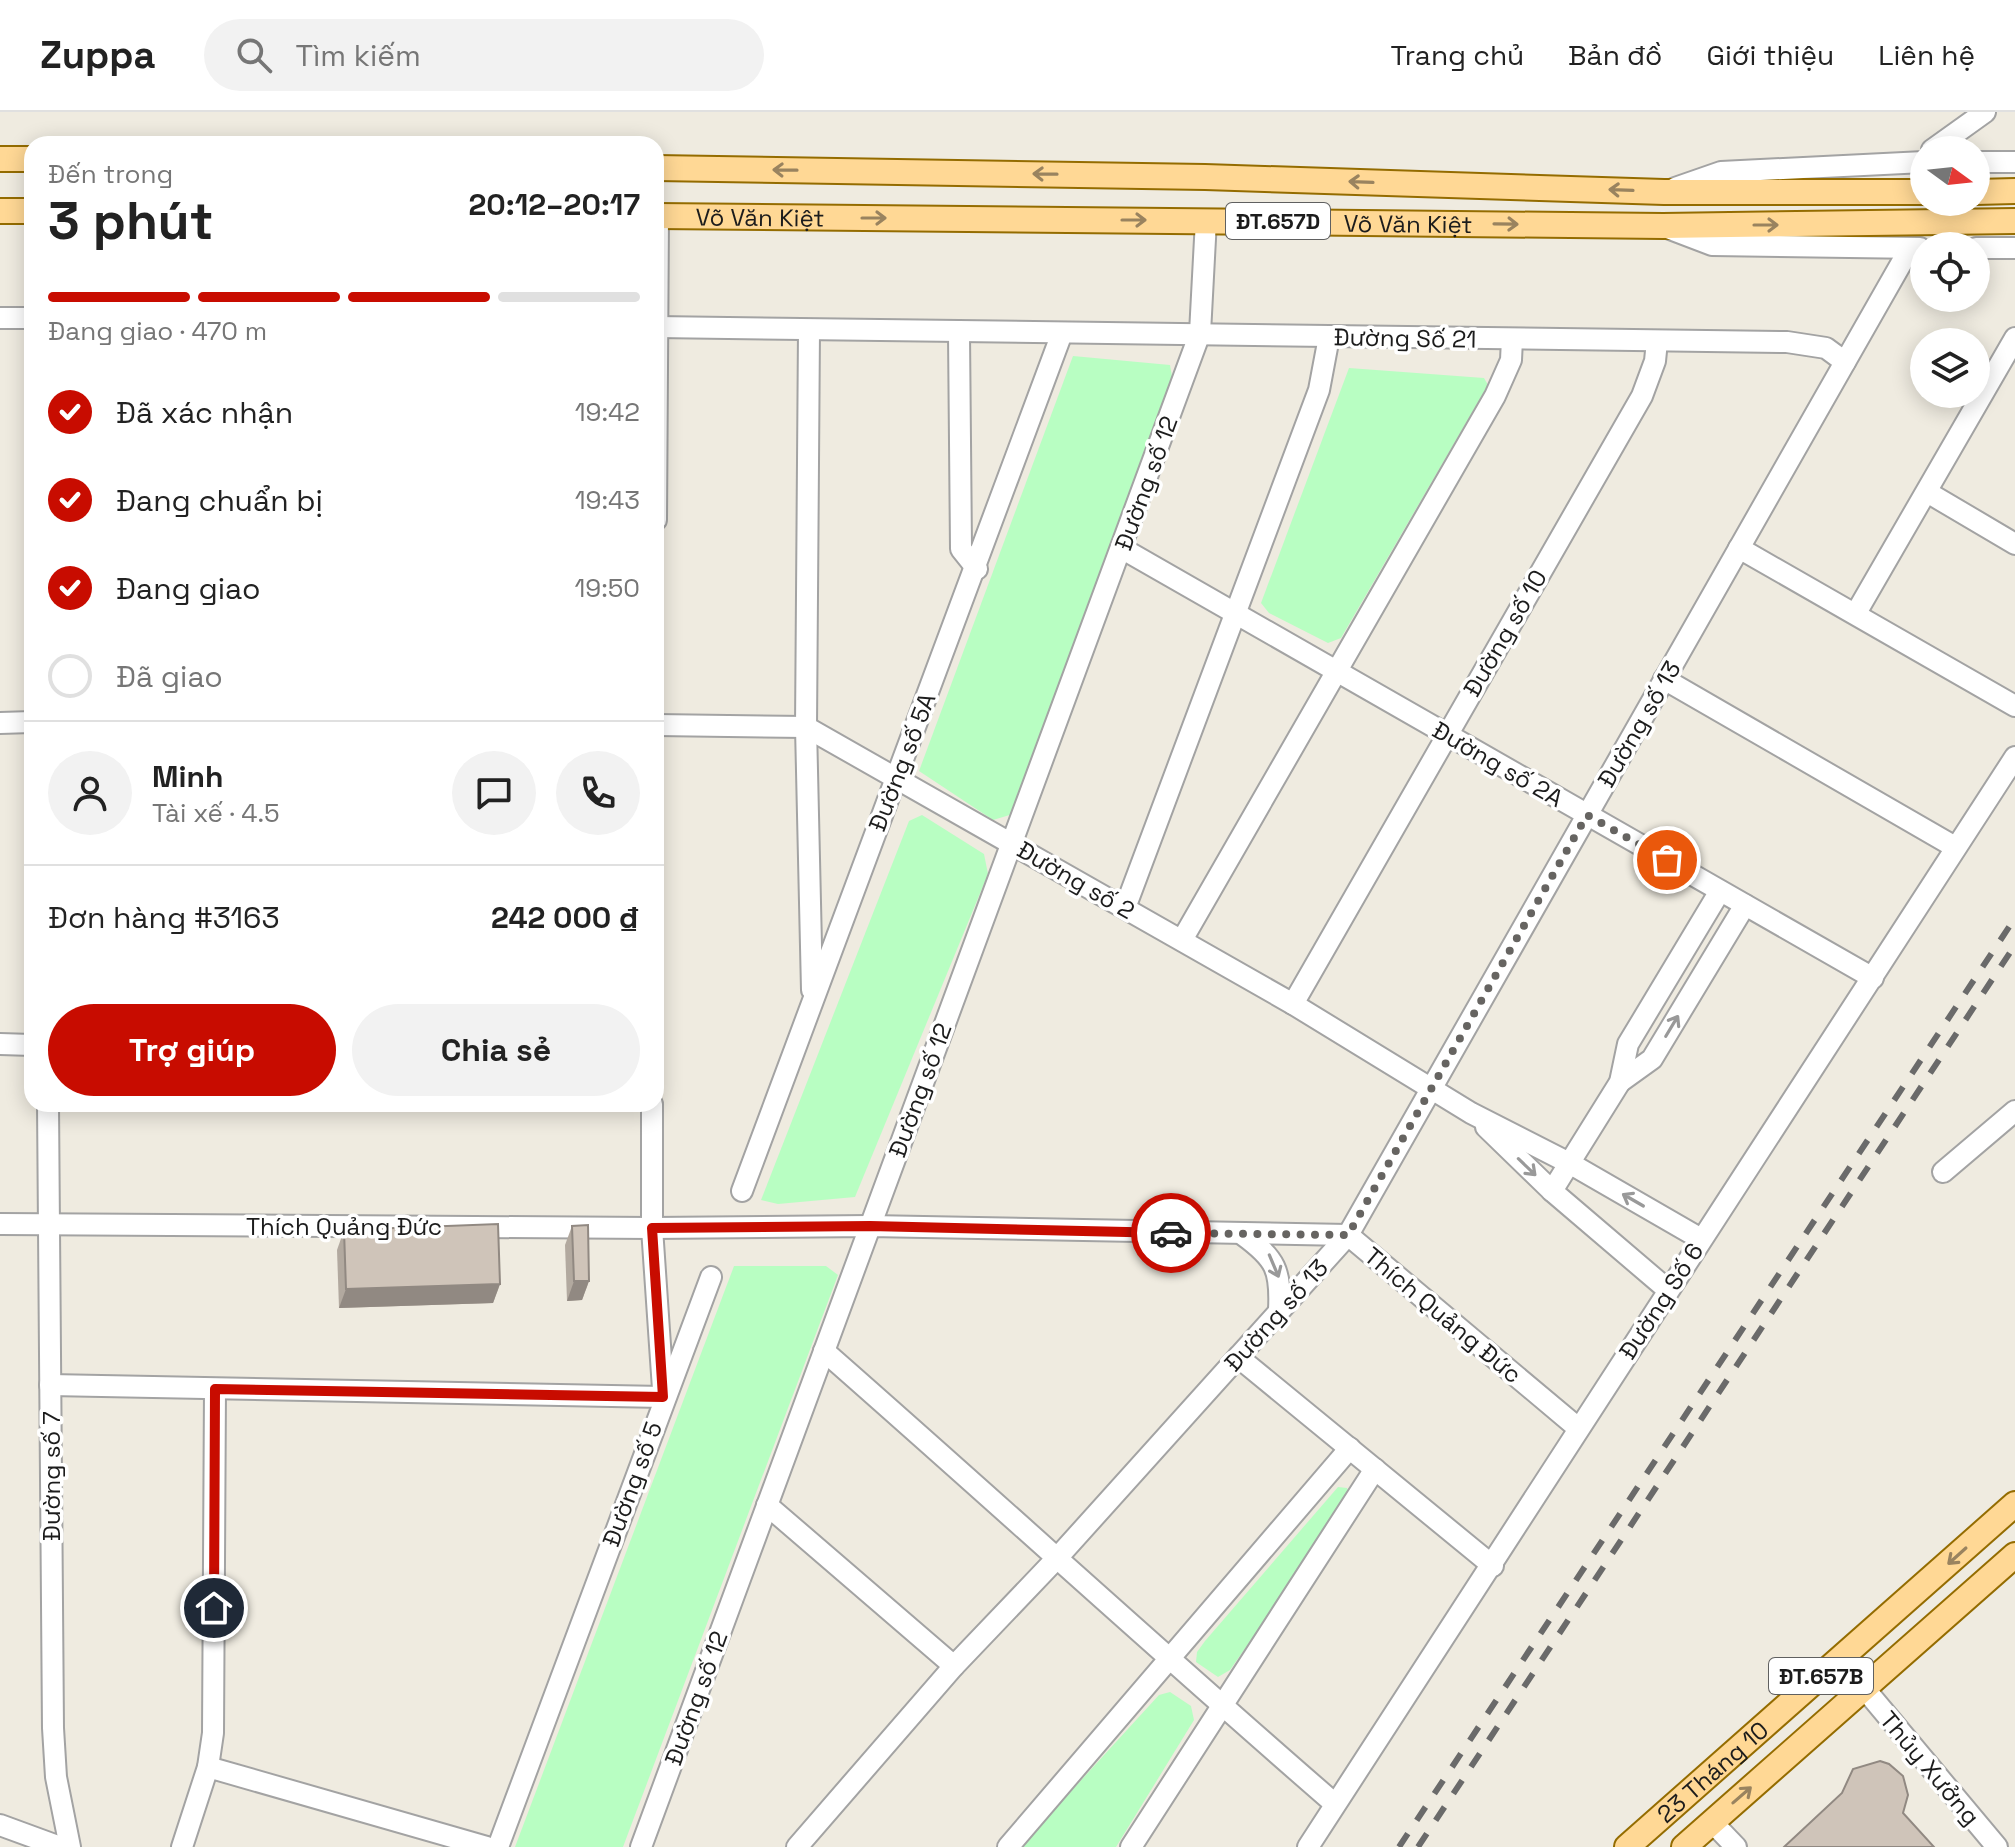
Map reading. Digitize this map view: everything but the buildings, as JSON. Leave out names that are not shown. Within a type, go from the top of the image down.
[{"type":"main road","points":[[0,159],[24,159]]},
{"type":"main road","name":"Võ Văn Kiệt","points":[[664,168],[1205,177],[1664,192],[1910,192]]},
{"type":"main road","points":[[1205,177],[1206,220]]},
{"type":"main road","points":[[1990,192],[2015,191]]},
{"type":"main road","points":[[0,211],[24,211]]},
{"type":"main road","name":"Võ Văn Kiệt","points":[[664,216],[1663,226],[2015,221]]},
{"type":"main road","name":"23 Tháng 10","points":[[1627,1847],[2015,1504]]},
{"type":"main road","name":"23 Tháng 10","points":[[1684,1847],[2015,1555]]},
{"type":"main road","points":[[1840,1659],[1864,1688]]},
{"type":"main road","points":[[1686,1795],[1712,1822]]},
{"type":"street","points":[[1952,136],[1985,112]]},
{"type":"street","points":[[1664,192],[1721,172],[1910,161]]},
{"type":"street","points":[[1990,162],[2015,162]]},
{"type":"street","name":"Đường số 12","points":[[641,1847],[1123,549],[1200,333],[1206,220]]},
{"type":"street","points":[[1663,226],[1712,245],[1910,248]]},
{"type":"street","points":[[1990,248],[2015,248]]},
{"type":"street","name":"Đường số 13","points":[[797,1847],[954,1666],[1058,1557],[1348,1235],[1845,362],[1910,259]]},
{"type":"street","points":[[0,318],[24,318]]},
{"type":"street","name":"Đường Số 21","points":[[664,327],[959,334],[1200,333],[1787,342],[1826,348],[1845,362]]},
{"type":"street","points":[[809,330],[806,727],[813,1004]]},
{"type":"street","name":"Đường số 5A","points":[[742,1191],[977,569],[1062,333]]},
{"type":"street","points":[[959,334],[961,549],[977,569]]},
{"type":"street","points":[[1125,908],[1319,390],[1329,337]]},
{"type":"street","points":[[1856,613],[1927,492],[2006,376],[2015,338]]},
{"type":"street","points":[[1182,940],[1495,396],[1511,360],[1512,339]]},
{"type":"street","name":"Đường số 10","points":[[1293,1004],[1642,396],[1655,361],[1657,341]]},
{"type":"street","points":[[1927,492],[2015,544]]},
{"type":"street","points":[[1739,548],[2015,706]]},
{"type":"street","name":"Đường số 2A","points":[[1123,549],[1873,978]]},
{"type":"street","points":[[1664,679],[1955,847]]},
{"type":"street","points":[[0,723],[24,722]]},
{"type":"street","name":"Đường số 2","points":[[664,725],[806,727],[1293,1004],[1471,1113],[1571,1164],[1701,1239]]},
{"type":"street","name":"Đường Số 6","points":[[1308,1847],[2015,757]]},
{"type":"street","points":[[1552,1191],[1620,1082],[1628,1044],[1720,891]]},
{"type":"street","points":[[1620,1082],[1652,1059],[1745,905]]},
{"type":"street","points":[[0,1044],[24,1045]]},
{"type":"street","points":[[1943,1172],[2015,1111]]},
{"type":"street","name":"Đường số 7","points":[[48,1112],[53,1728],[56,1777],[70,1847]]},
{"type":"street","name":"Đường số 5","points":[[498,1847],[663,1397],[652,1228],[652,1112]]},
{"type":"street","name":"Đường số 2","points":[[1471,1113],[1552,1191],[1668,1290]]},
{"type":"street","name":"Thích Quảng Đức","points":[[0,1224],[652,1228],[870,1226],[1348,1235],[1578,1428]]},
{"type":"street","points":[[1243,1235],[1267,1252],[1276,1267],[1280,1284],[1279,1310]]},
{"type":"street","points":[[50,1385],[663,1397],[711,1277]]},
{"type":"street","points":[[824,1351],[1058,1557],[1167,1660],[1335,1804]]},
{"type":"street","points":[[1238,1357],[1493,1566]]},
{"type":"street","points":[[182,1847],[208,1767],[213,1733],[215,1389]]},
{"type":"street","points":[[1008,1847],[1350,1448]]},
{"type":"street","points":[[1131,1847],[1375,1469]]},
{"type":"street","points":[[767,1505],[954,1666]]},
{"type":"street","name":"Thủy Xưởng","points":[[1864,1688],[1997,1847]]},
{"type":"street","points":[[208,1767],[487,1847]]},
{"type":"street","points":[[1712,1822],[1736,1847]]},
{"type":"street","points":[[0,1825],[60,1847]]},
{"type":"green space","points":[[1073,356],[1170,365],[1173,382],[1013,814],[993,820],[919,771]]},
{"type":"green space","points":[[1349,368],[1484,378],[1488,385],[1341,638],[1328,643],[1269,613],[1261,603]]},
{"type":"green space","points":[[922,815],[984,854],[988,874],[855,1197],[778,1204],[761,1200],[909,821]]},
{"type":"green space","points":[[734,1266],[826,1266],[838,1275],[623,1847],[515,1847]]},
{"type":"green space","points":[[1338,1487],[1347,1488],[1346,1504],[1230,1670],[1218,1677],[1196,1662],[1197,1652],[1205,1641]]},
{"type":"green space","points":[[1170,1692],[1191,1706],[1194,1720],[1116,1847],[1020,1847],[1159,1695]]},
{"type":"railway","points":[[1399,1847],[2015,918]]},
{"type":"railway","points":[[1418,1847],[2015,945]]},
{"type":"way so far","points":[[1171,1233],[1348,1235],[1587,815],[1667,860]]},
{"type":"route","points":[[214,1608],[215,1389],[663,1397],[652,1228],[870,1226],[1171,1233]]}]
